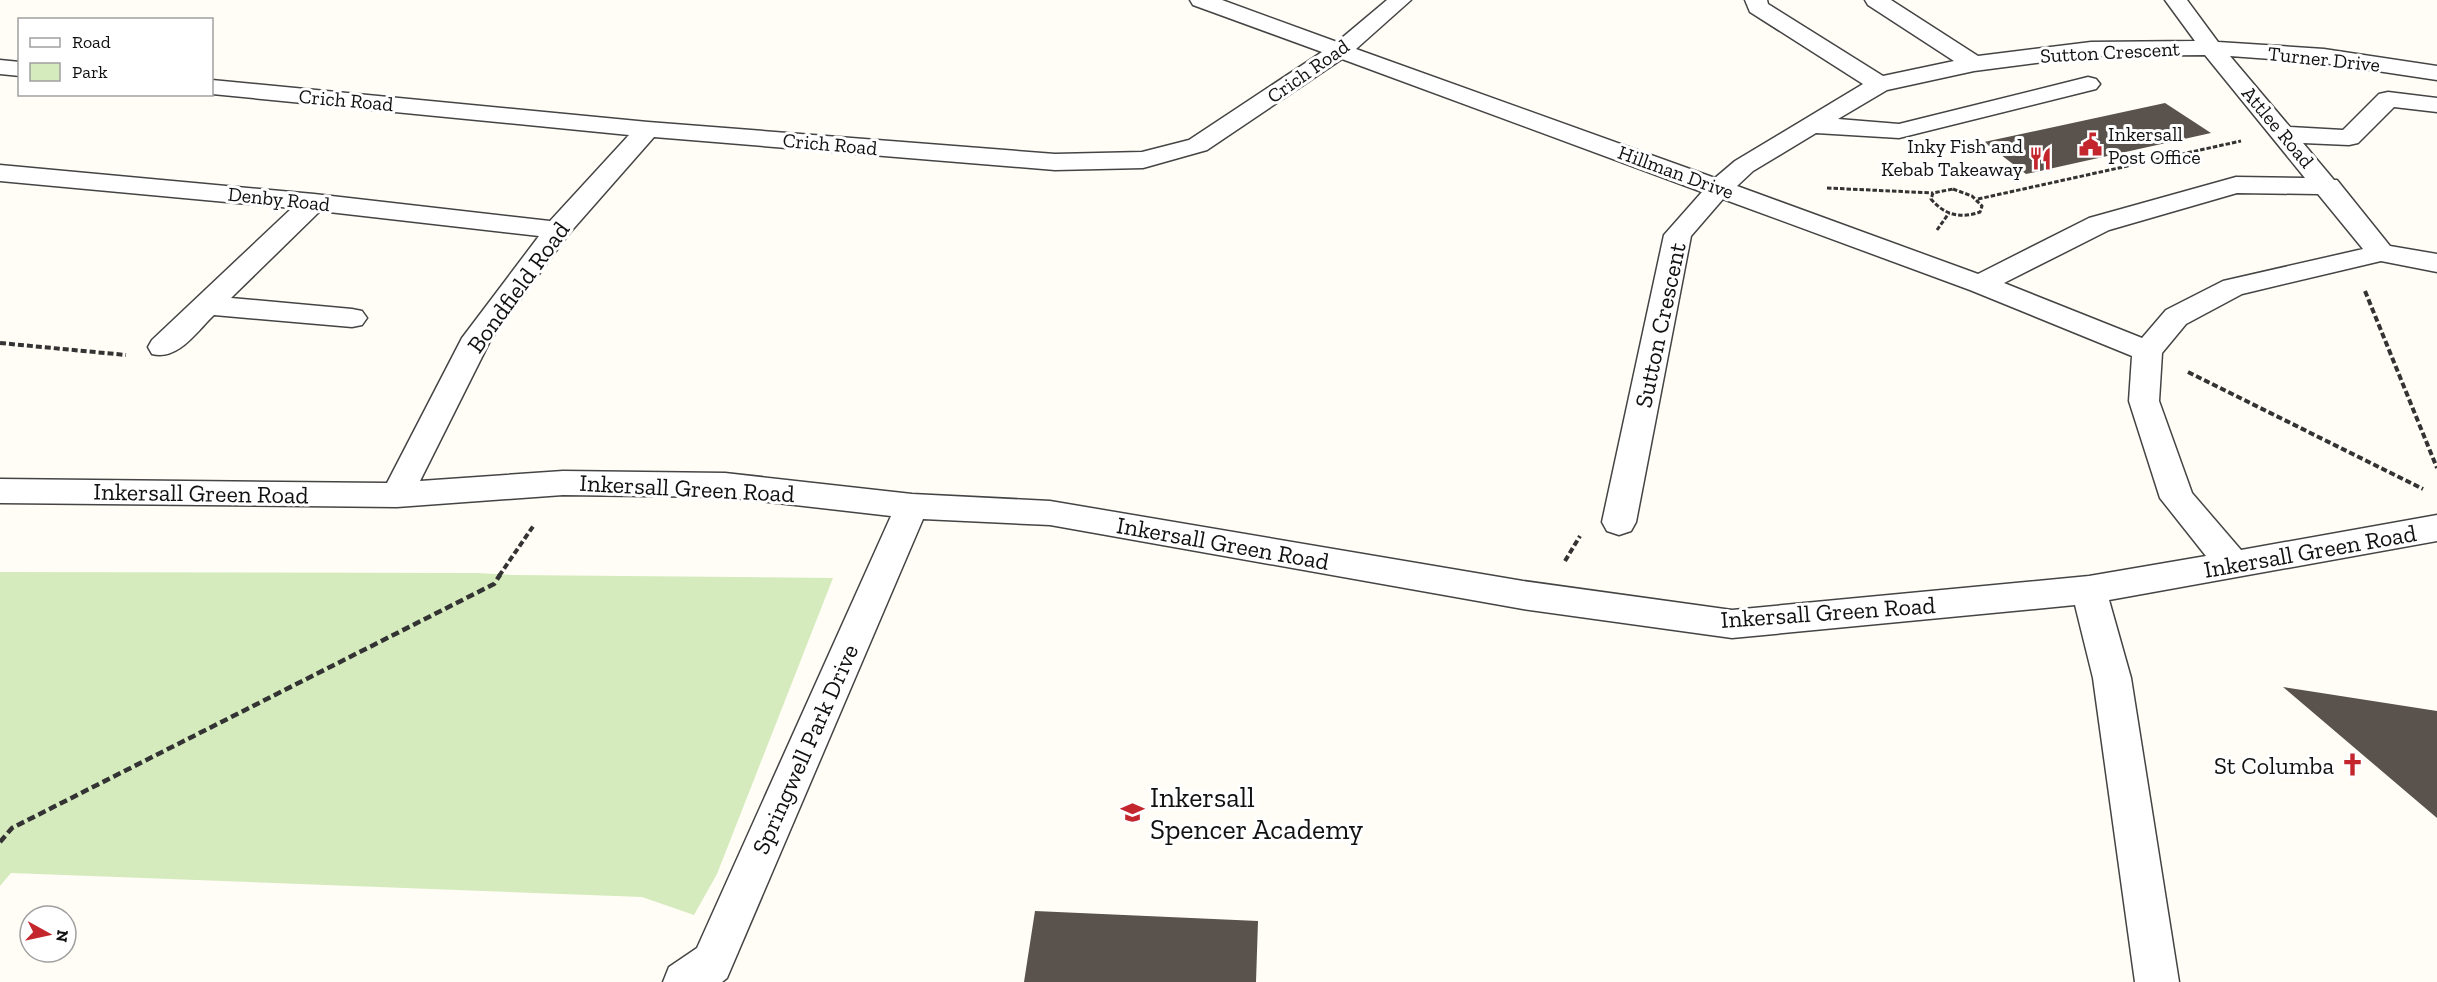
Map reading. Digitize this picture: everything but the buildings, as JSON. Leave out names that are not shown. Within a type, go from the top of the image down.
[{"type":"street","name":"Hillman Drive","points":[[1201,0],[1980,284],[2147,351]]},
{"type":"street","name":"Crich Road","points":[[213,87],[648,129],[1055,162],[1143,160],[1198,145],[1341,50],[1400,0]]},
{"type":"street","points":[[1756,0],[1758,7],[1878,84]]},
{"type":"street","points":[[1876,0],[1974,64]]},
{"type":"street","name":"Attlee Road","points":[[2176,0],[2211,48],[2328,186],[2380,253]]},
{"type":"street","name":"Sutton Crescent","points":[[1620,513],[1678,235],[1719,188],[1744,166],[1878,84],[1974,64],[2091,49],[2211,48]]},
{"type":"street","name":"Turner Drive","points":[[2211,48],[2324,56],[2437,73]]},
{"type":"street","points":[[0,67],[18,69]]},
{"type":"street","points":[[1810,125],[1899,131],[2088,84]]},
{"type":"street","points":[[2284,134],[2349,138],[2388,99],[2437,105]]},
{"type":"street","name":"Bondfield Road","points":[[398,495],[477,338],[557,230],[648,129]]},
{"type":"street","name":"Denby Road","points":[[0,173],[314,202],[557,230]]},
{"type":"street","points":[[1980,284],[2099,224],[2236,185],[2328,186]]},
{"type":"street","points":[[163,347],[314,202]]},
{"type":"street","points":[[2234,565],[2177,498],[2144,401],[2147,351],[2176,316],[2233,287],[2380,253],[2437,263]]},
{"type":"street","points":[[207,305],[352,318]]},
{"type":"street","name":"Inkersall Green Road","points":[[0,491],[398,495],[563,483],[725,485],[912,506],[1050,513],[1543,597],[1732,624],[2089,590],[2437,528]]},
{"type":"street","name":"Springwell Park Drive","points":[[685,982],[711,963],[912,506]]},
{"type":"street","points":[[2089,590],[2112,678],[2157,982]]},
{"type":"path","points":[[1977,199],[2214,145],[2284,134]]},
{"type":"path","points":[[1818,188],[1933,193],[1941,189],[1954,189],[1967,192],[1977,199],[1982,206],[1980,212],[1961,216],[1937,207],[1931,200],[1933,193]]},
{"type":"path","points":[[2352,260],[2437,468]]},
{"type":"path","points":[[0,343],[155,358],[163,347]]},
{"type":"path","points":[[2147,351],[2426,490]]},
{"type":"path","points":[[0,842],[12,828],[494,584],[563,483]]},
{"type":"path","points":[[1543,597],[1588,522],[1620,513]]},
{"type":"green space","points":[[0,572],[476,573],[833,578],[717,874],[694,915],[642,897],[11,873],[0,886]]},
{"type":"place","name":"Inkersall Post Office","points":[[2090,145]]},
{"type":"place","name":"Inky Fish and Kebab Takeaway","points":[[2041,158]]},
{"type":"place","name":"St Columba","points":[[2352,765]]},
{"type":"place","name":"Inkersall Spencer Academy","points":[[1132,813]]}]
